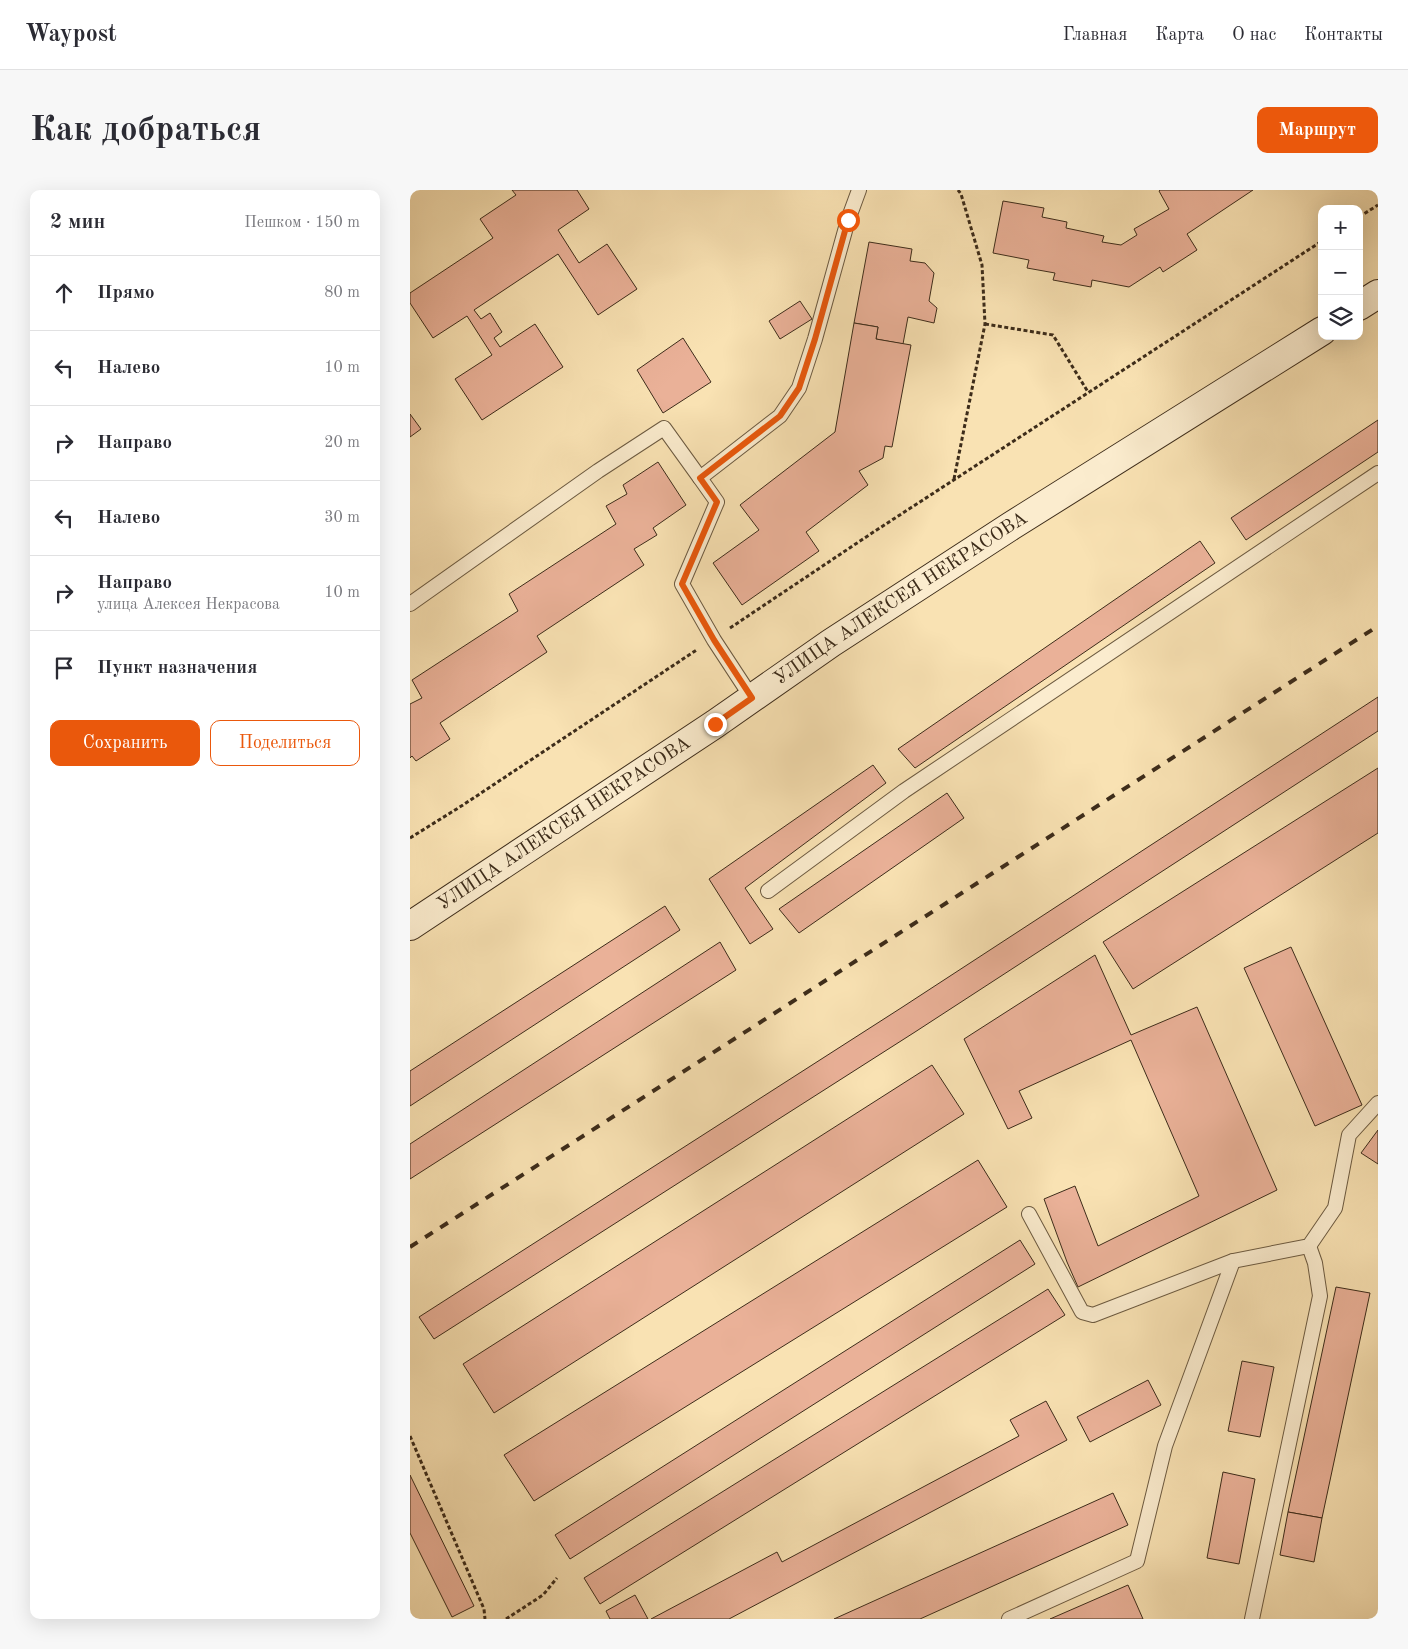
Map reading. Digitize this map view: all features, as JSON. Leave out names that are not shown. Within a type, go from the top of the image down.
[{"type":"street","points":[[1363,303],[1378,294]]},
{"type":"street","name":"УЛИЦА АЛЕКСЕЯ НЕКРАСОВА","points":[[410,926],[551,834],[831,643],[1003,531],[1318,334]]},
{"type":"lane","points":[[700,478],[780,416],[799,388],[815,339],[848,220],[859,190]]},
{"type":"lane","points":[[410,604],[598,471],[664,428],[717,502],[682,584],[714,640],[752,698]]},
{"type":"lane","points":[[768,891],[904,791],[1378,473]]},
{"type":"lane","points":[[1029,1214],[1082,1312],[1093,1315],[1232,1261],[1309,1246],[1335,1208],[1349,1135],[1378,1102]]},
{"type":"lane","points":[[1252,1619],[1320,1296],[1315,1263],[1309,1246]]},
{"type":"lane","points":[[1009,1619],[1137,1560],[1165,1446],[1232,1261]]},
{"type":"path","points":[[954,480],[985,324],[982,265],[961,194],[958,190]]},
{"type":"path","points":[[1363,214],[1378,205]]},
{"type":"path","points":[[410,838],[714,640],[1088,392],[1318,244]]},
{"type":"path","points":[[985,324],[1053,335],[1088,392]]},
{"type":"path","points":[[410,1436],[484,1609],[485,1619]]},
{"type":"path","points":[[506,1619],[543,1595],[557,1578]]},
{"type":"building","points":[[512,190],[577,190],[589,209],[558,230],[579,263],[607,244],[637,289],[598,315],[558,254],[474,310],[481,319],[490,313],[502,332],[494,338],[500,347],[535,324],[563,367],[482,420],[455,379],[492,355],[467,316],[433,338],[410,303],[410,293],[493,238],[480,219],[516,195]]},
{"type":"building","points":[[1160,190],[1253,190],[1187,234],[1197,250],[1163,272],[1160,267],[1129,287],[1092,280],[1091,287],[1053,280],[1055,273],[1027,268],[1029,260],[993,253],[1003,201],[1044,208],[1042,217],[1067,222],[1066,228],[1104,236],[1102,242],[1121,245],[1137,235],[1134,229],[1169,209]]},
{"type":"building","points":[[869,242],[912,249],[910,261],[925,263],[934,273],[929,301],[937,308],[934,323],[908,317],[903,344],[876,339],[878,327],[854,323]]},
{"type":"building","points":[[800,301],[812,319],[780,339],[769,321]]},
{"type":"building","points":[[854,323],[878,327],[876,339],[911,345],[892,447],[885,446],[883,458],[859,471],[868,485],[806,532],[819,551],[742,605],[713,563],[759,530],[740,505],[835,432]]},
{"type":"building","points":[[683,338],[711,382],[663,413],[637,370]]},
{"type":"building","points":[[410,414],[421,429],[410,437]]},
{"type":"building","points":[[1378,420],[1378,452],[1246,540],[1231,518]]},
{"type":"building","points":[[658,462],[686,505],[653,528],[657,535],[634,549],[644,565],[537,636],[547,652],[440,723],[450,739],[416,761],[412,756],[410,758],[410,704],[422,698],[412,680],[518,611],[509,594],[616,524],[606,506],[627,494],[623,485]]},
{"type":"building","points":[[1200,541],[1215,563],[915,768],[898,749]]},
{"type":"building","points":[[1378,697],[1378,731],[915,1032],[434,1339],[419,1317],[901,1008]]},
{"type":"building","points":[[873,765],[886,783],[745,888],[773,929],[750,944],[709,879]]},
{"type":"building","points":[[1378,768],[1378,833],[1133,989],[1103,942]]},
{"type":"building","points":[[947,793],[964,818],[799,933],[779,909]]},
{"type":"building","points":[[665,906],[680,930],[410,1106],[410,1071]]},
{"type":"building","points":[[720,942],[736,970],[410,1179],[410,1144]]},
{"type":"building","points":[[1291,947],[1362,1105],[1315,1126],[1244,968]]},
{"type":"building","points":[[1095,955],[1131,1035],[1197,1007],[1277,1190],[1078,1287],[1044,1199],[1075,1186],[1098,1246],[1199,1196],[1131,1040],[1019,1091],[1032,1118],[1008,1129],[964,1039]]},
{"type":"building","points":[[932,1065],[964,1114],[494,1413],[463,1364]]},
{"type":"building","points":[[1378,1130],[1378,1164],[1361,1153]]},
{"type":"building","points":[[978,1160],[1007,1207],[534,1501],[504,1455]]},
{"type":"building","points":[[1020,1240],[1035,1264],[570,1559],[555,1535]]},
{"type":"building","points":[[1336,1287],[1370,1293],[1322,1518],[1288,1512]]},
{"type":"building","points":[[1048,1289],[1065,1315],[600,1604],[584,1578]]},
{"type":"building","points":[[1242,1361],[1274,1367],[1260,1437],[1228,1431]]},
{"type":"building","points":[[1148,1380],[1161,1405],[1090,1442],[1077,1417]]},
{"type":"building","points":[[1046,1401],[1067,1440],[729,1619],[651,1619],[777,1552],[782,1562],[1019,1436],[1010,1420]]},
{"type":"building","points":[[1223,1472],[1255,1479],[1239,1564],[1207,1558]]},
{"type":"building","points":[[410,1475],[474,1606],[452,1617],[410,1533]]},
{"type":"building","points":[[1113,1493],[1128,1525],[920,1619],[834,1619]]},
{"type":"building","points":[[1288,1512],[1322,1518],[1314,1562],[1280,1555]]},
{"type":"building","points":[[1128,1585],[1143,1619],[1050,1619]]},
{"type":"building","points":[[635,1595],[648,1619],[610,1619],[606,1611]]},
{"type":"railway","points":[[410,1247],[1378,626]]},
{"type":"route","points":[[715,724],[752,698],[714,640],[682,584],[717,502],[700,478],[780,416],[799,388],[815,339],[848,220]]}]
